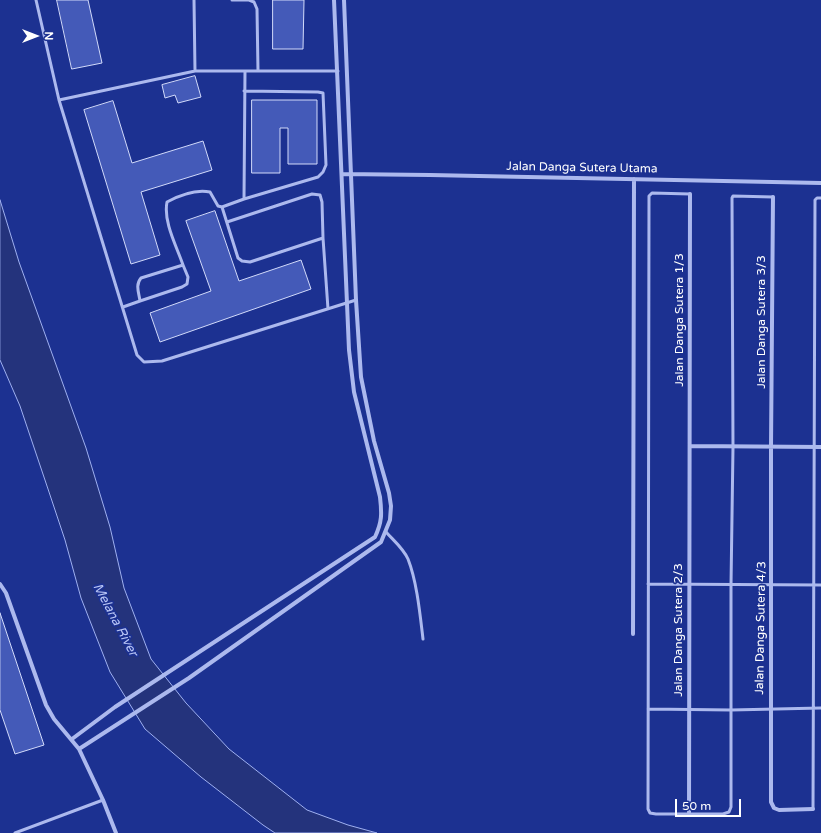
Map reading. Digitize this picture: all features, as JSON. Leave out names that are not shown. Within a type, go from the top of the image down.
[{"type":"street","points":[[72,739],[115,707],[375,537],[380,527],[382,515],[380,497],[354,392],[348,350],[334,0]]},
{"type":"street","points":[[80,749],[189,678],[381,542],[386,532],[390,520],[391,506],[389,493],[374,441],[361,377],[350,174],[348,71],[344,0]]},
{"type":"street","points":[[338,71],[348,71]]},
{"type":"street","name":"Jalan Danga Sutera Utama","points":[[342,174],[821,183]]},
{"type":"street","points":[[633,634],[634,179]]},
{"type":"street","name":"Jalan Danga Sutera 1/3","points":[[690,194],[690,446]]},
{"type":"street","name":"Jalan Danga Sutera 3/3","points":[[771,447],[773,197]]},
{"type":"street","points":[[690,446],[821,447]]},
{"type":"street","name":"Jalan Danga Sutera 2/3","points":[[689,814],[690,446]]},
{"type":"street","name":"Jalan Danga Sutera 4/3","points":[[771,447],[772,586],[770,802],[774,808],[779,810],[813,809]]},
{"type":"street","points":[[0,584],[6,593],[46,705],[54,719],[80,749],[116,833]]},
{"type":"lane","points":[[36,0],[59,100],[137,355],[144,362],[162,361],[356,300]]},
{"type":"lane","points":[[194,0],[195,71]]},
{"type":"lane","points":[[232,0],[254,2],[257,9],[258,71]]},
{"type":"lane","points":[[59,100],[195,71],[338,71]]},
{"type":"lane","points":[[244,199],[245,71]]},
{"type":"lane","points":[[222,207],[318,177],[324,172],[326,165],[323,93],[244,91]]},
{"type":"lane","points":[[123,307],[187,284],[188,277],[167,220],[166,208],[167,202],[185,194],[203,191],[210,192],[218,206],[222,207],[238,258],[242,261],[250,262],[323,238]]},
{"type":"lane","points":[[690,194],[652,193],[649,196],[648,809],[650,813],[656,814],[723,814],[729,812],[731,807],[731,585],[733,447],[732,198],[733,196],[773,197]]},
{"type":"lane","points":[[227,222],[312,194],[320,195],[322,202],[328,309]]},
{"type":"lane","points":[[813,809],[815,200],[817,198],[821,198]]},
{"type":"lane","points":[[140,302],[137,286],[141,278],[183,265]]},
{"type":"lane","points":[[386,532],[401,548],[407,558],[413,577],[423,639]]},
{"type":"lane","points":[[648,584],[821,586]]},
{"type":"lane","points":[[648,709],[731,710],[821,708]]},
{"type":"lane","points":[[15,833],[103,800]]},
{"type":"water","name":"Melana River","points":[[0,200],[19,262],[86,448],[110,527],[124,588],[151,659],[186,703],[229,749],[307,810],[348,825],[377,833],[275,833],[201,777],[145,729],[110,672],[81,598],[65,540],[20,406],[0,360]]},
{"type":"building","points":[[57,0],[88,0],[102,63],[72,69]]},
{"type":"building","points":[[273,0],[304,0],[303,49],[273,49]]},
{"type":"building","points":[[195,76],[201,97],[178,103],[175,95],[165,98],[162,85]]},
{"type":"building","points":[[252,100],[317,100],[317,164],[288,164],[288,128],[280,128],[280,173],[252,173]]},
{"type":"building","points":[[113,101],[132,163],[203,141],[212,170],[141,192],[160,255],[131,264],[84,110]]},
{"type":"building","points":[[215,211],[239,281],[301,260],[311,289],[160,342],[150,313],[211,291],[186,221]]},
{"type":"building","points":[[0,613],[44,745],[15,754],[0,710]]}]
